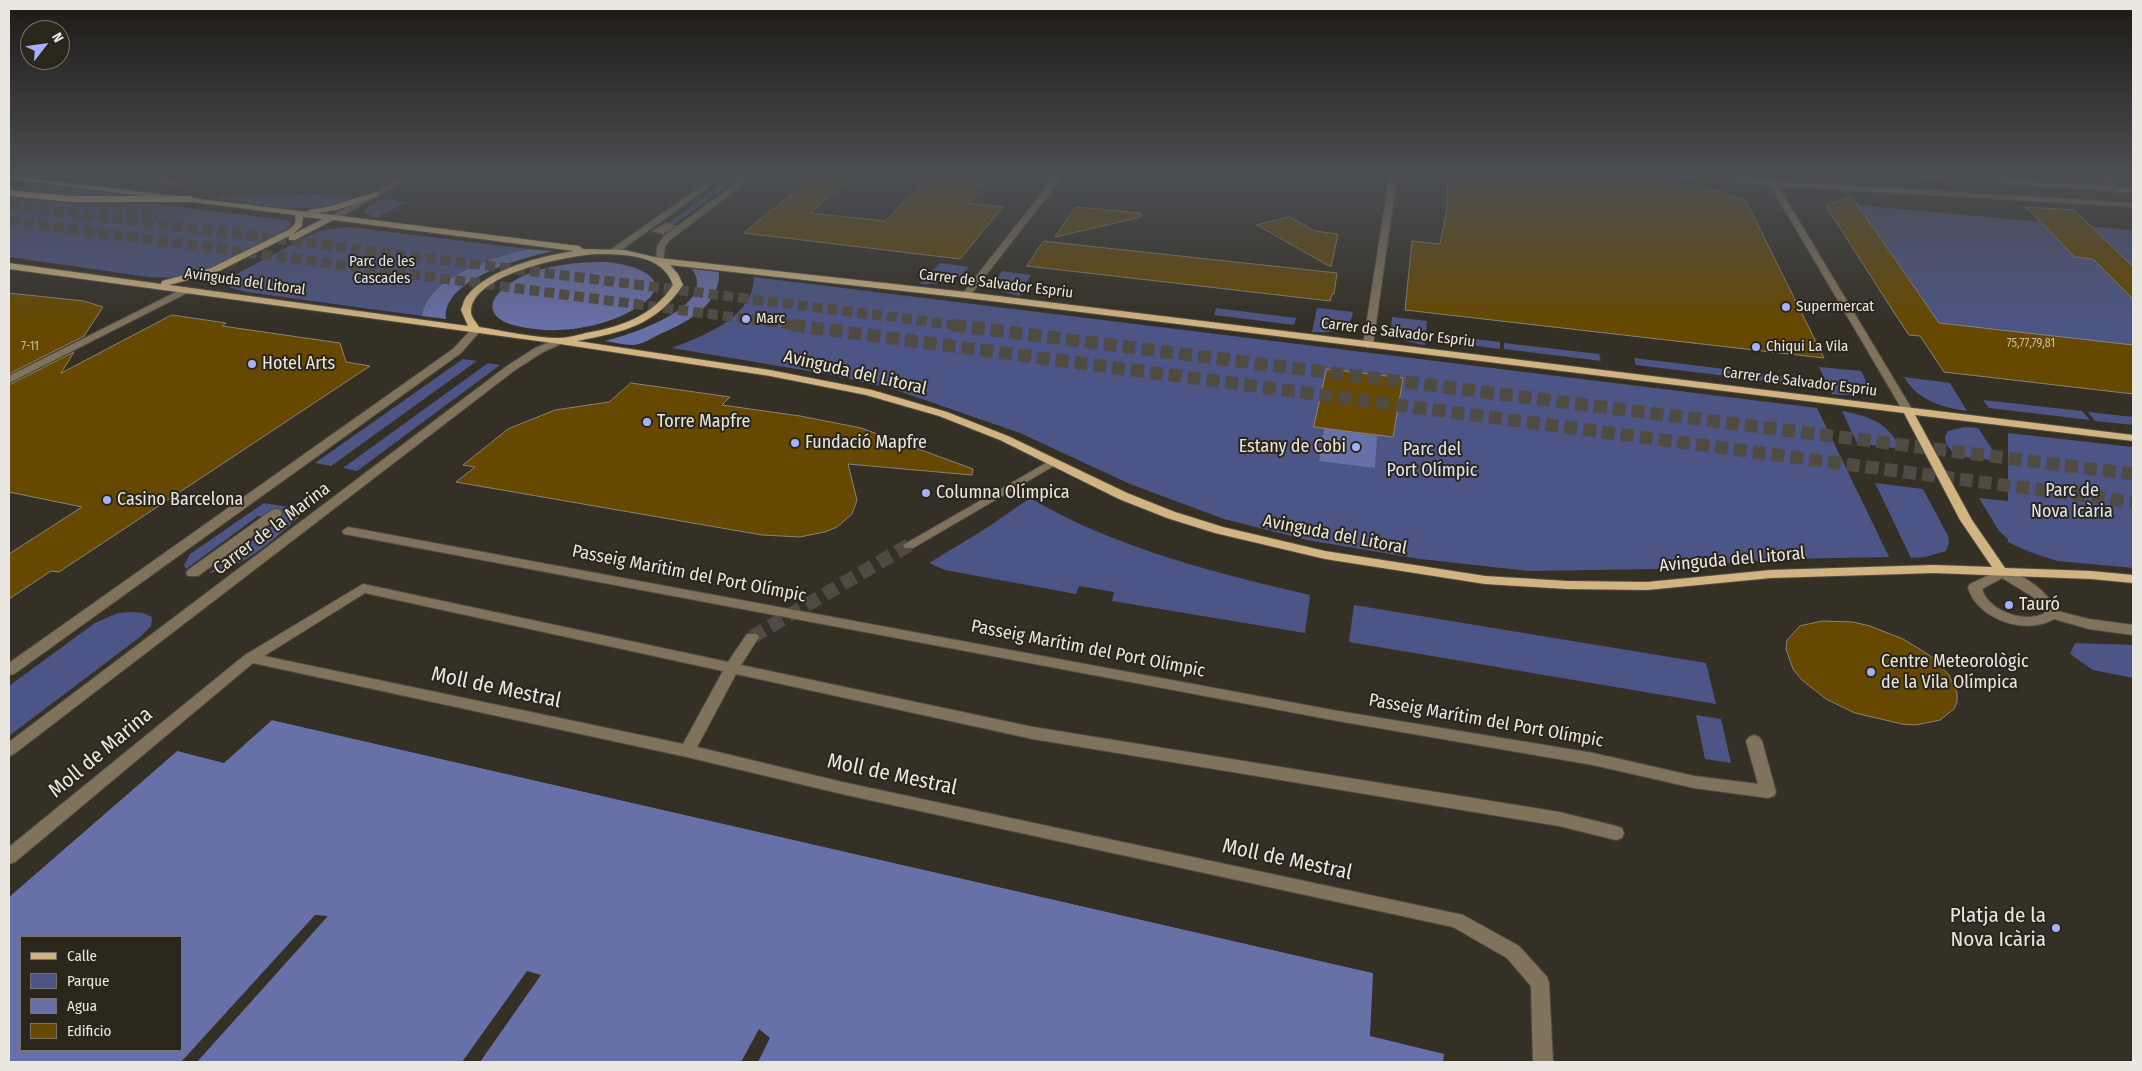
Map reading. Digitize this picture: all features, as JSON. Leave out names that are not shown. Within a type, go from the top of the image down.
[{"type":"main road","points":[[148,285],[180,281],[215,271],[291,232],[298,226]]},
{"type":"main road","points":[[186,290],[316,226]]},
{"type":"main road","points":[[395,226],[594,251]]},
{"type":"main road","name":"Carrer de Salvador Espriu","points":[[594,251],[632,254],[659,261],[966,295],[2133,438]]},
{"type":"main road","points":[[476,330],[467,317],[466,308],[474,294],[488,282],[526,265],[594,251]]},
{"type":"main road","points":[[560,341],[614,330],[657,311],[670,300],[678,285],[670,269],[659,261]]},
{"type":"main road","name":"Avinguda del Litoral","points":[[9,266],[386,319],[560,341],[752,370],[868,392],[943,414],[1004,438],[1123,496],[1171,515],[1219,530],[1325,555],[1485,580],[1567,585],[1647,586],[1781,573],[1934,569],[2133,579]]},
{"type":"main road","points":[[1908,411],[1966,520],[2002,573]]},
{"type":"street","points":[[613,252],[650,226]]},
{"type":"street","points":[[659,261],[661,246],[667,238],[683,226]]},
{"type":"street","points":[[966,295],[1020,226]]},
{"type":"street","points":[[1368,345],[1385,226]]},
{"type":"street","points":[[1799,226],[1908,411]]},
{"type":"street","points":[[9,380],[186,290]]},
{"type":"street","name":"Carrer de la Marina","points":[[9,670],[449,356],[468,340],[476,330]]},
{"type":"street","name":"Carrer de la Marina","points":[[9,750],[511,368],[539,350],[560,341]]},
{"type":"street","points":[[909,545],[1053,462]]},
{"type":"street","points":[[193,573],[276,512]]},
{"type":"street","name":"Passeig Marítim del Port Olímpic","points":[[348,531],[1338,716],[1593,759],[1694,782],[1768,792],[1754,742]]},
{"type":"street","points":[[2052,614],[2045,620],[2038,621],[2019,620],[2001,615],[1990,609],[1978,597],[1975,587],[2002,573],[2025,584],[2034,591],[2044,600],[2052,614],[2089,624],[2133,630]]},
{"type":"street","points":[[250,658],[363,588],[1033,733],[1559,818],[1616,833]]},
{"type":"street","points":[[687,751],[732,667],[752,637]]},
{"type":"street","name":"Moll de Marina","points":[[9,857],[250,658]]},
{"type":"street","name":"Moll de Mestral","points":[[250,658],[687,751],[842,788],[1457,920],[1513,952],[1540,983],[1543,1062]]},
{"type":"green space","points":[[9,226],[291,226],[281,233],[208,270],[190,276],[174,278],[149,277],[9,257]]},
{"type":"green space","points":[[1871,226],[2087,226],[2131,230],[2133,232],[2133,345],[1939,324]]},
{"type":"green space","name":"Parc de les Cascades","points":[[345,227],[528,249],[482,263],[449,279],[436,290],[427,302],[422,316],[247,292],[231,288],[228,285],[231,277],[308,236],[319,231]]},
{"type":"green space","points":[[940,263],[969,267],[964,273],[953,280],[941,283],[920,284]]},
{"type":"green space","points":[[1002,271],[1031,275],[1019,296],[1005,292],[997,286],[996,279]]},
{"type":"green space","name":"Parc del Port Olímpic","points":[[754,277],[1817,408],[1889,557],[1781,559],[1656,569],[1529,571],[1420,559],[1307,540],[1224,519],[1130,484],[1020,433],[893,389],[832,375],[672,348],[712,331],[736,314],[745,304],[752,291]]},
{"type":"green space","points":[[1216,308],[1296,318],[1294,325],[1214,315]]},
{"type":"green space","points":[[1317,308],[1353,312],[1348,324],[1343,328],[1332,332],[1312,332]]},
{"type":"green space","points":[[1392,317],[1427,321],[1425,345],[1411,342],[1397,335],[1391,328]]},
{"type":"green space","points":[[1446,336],[1500,342],[1500,349],[1445,342]]},
{"type":"green space","points":[[1504,343],[1599,354],[1601,361],[1504,349]]},
{"type":"green space","points":[[1634,358],[1741,371],[1743,378],[1636,365]]},
{"type":"green space","points":[[463,359],[477,361],[331,466],[315,463]]},
{"type":"green space","points":[[488,363],[500,365],[357,471],[343,468]]},
{"type":"green space","points":[[1819,367],[1861,371],[1866,386],[1864,391],[1854,395],[1832,394]]},
{"type":"green space","points":[[1746,372],[1804,379],[1808,386],[1748,379]]},
{"type":"green space","points":[[1904,377],[1950,383],[1967,411],[1931,402],[1916,392]]},
{"type":"green space","points":[[1983,400],[2082,411],[2090,420],[1989,408]]},
{"type":"green space","points":[[1842,411],[1861,415],[1877,422],[1890,433],[1901,449],[1857,443]]},
{"type":"green space","points":[[2088,412],[2133,417],[2133,425],[2095,421]]},
{"type":"green space","points":[[1965,427],[1978,428],[2000,461],[1955,456],[1946,443],[1945,436],[1948,431]]},
{"type":"green space","name":"Parc de Nova Icària","points":[[2008,433],[2133,447],[2133,568],[2057,561],[2008,542],[2008,539],[1999,531],[1979,498],[2008,501]]},
{"type":"green space","points":[[1875,483],[1923,489],[1948,536],[1949,543],[1946,551],[1925,557],[1911,558]]},
{"type":"green space","points":[[1030,498],[1063,516],[1131,545],[1202,568],[1310,595],[1305,633],[1112,601],[1114,592],[1079,586],[1076,594],[945,570],[929,563],[985,529]]},
{"type":"green space","points":[[264,503],[307,510],[262,549],[237,564],[209,573],[281,519],[258,516],[186,569],[184,565],[190,554]]},
{"type":"green space","points":[[1354,605],[1706,663],[1716,704],[1349,642]]},
{"type":"green space","points":[[118,613],[143,613],[152,617],[151,626],[140,637],[9,736],[9,686],[95,623]]},
{"type":"green space","points":[[2075,643],[2133,645],[2133,678],[2093,670],[2070,654]]},
{"type":"green space","points":[[1696,715],[1721,719],[1731,763],[1705,759]]},
{"type":"water","points":[[528,249],[554,251],[506,265],[470,281],[457,292],[448,305],[446,319],[422,316],[427,302],[436,290],[449,279],[482,263]]},
{"type":"water","points":[[606,262],[643,271],[651,277],[655,284],[654,292],[646,301],[631,311],[605,322],[575,329],[531,329],[506,322],[494,313],[493,305],[496,296],[509,284],[521,277],[549,267]]},
{"type":"water","points":[[692,269],[719,272],[718,284],[714,295],[699,312],[679,325],[635,345],[605,341],[650,326],[683,307],[693,295],[697,283]]},
{"type":"water","points":[[1324,428],[1377,436],[1375,468],[1319,461]]},
{"type":"water","points":[[272,720],[1373,973],[1370,1036],[1444,1054],[1443,1062],[9,1062],[9,897],[177,751],[224,763]]},
{"type":"pier","points":[[274,718],[1373,971],[1373,973],[272,720]]},
{"type":"pier","points":[[174,751],[177,751],[9,897],[9,894]]},
{"type":"pier","points":[[315,915],[328,916],[197,1062],[181,1062]]},
{"type":"pier","points":[[527,971],[541,975],[480,1062],[462,1062]]},
{"type":"pier","points":[[759,1029],[770,1038],[758,1062],[741,1062]]},
{"type":"building","points":[[753,226],[987,226],[960,259],[744,233]]},
{"type":"building","points":[[1063,226],[1102,226],[1055,237]]},
{"type":"building","points":[[1259,226],[1306,226],[1315,231],[1338,234],[1331,267]]},
{"type":"building","points":[[1444,226],[1758,226],[1824,358],[1405,310],[1412,241],[1440,244]]},
{"type":"building","points":[[1839,226],[1872,226],[1939,323],[2133,345],[2133,394],[1944,372],[1920,336],[1909,335]]},
{"type":"building","points":[[2045,226],[2091,226],[2133,267],[2133,299],[2093,259],[2075,257]]},
{"type":"building","points":[[1044,241],[1337,273],[1334,294],[1332,294],[1330,301],[1027,266]]},
{"type":"building","points":[[9,293],[84,301],[103,307],[84,336],[9,374]]},
{"type":"building","points":[[172,315],[226,323],[222,326],[340,343],[346,362],[370,366],[59,572],[51,571],[9,599],[9,554],[82,507],[9,492],[9,385],[74,352],[61,373]]},
{"type":"building","points":[[1327,369],[1403,378],[1393,437],[1314,427]]},
{"type":"building","points":[[631,383],[730,397],[722,405],[800,416],[861,428],[973,469],[972,475],[848,464],[857,500],[852,514],[837,527],[825,532],[800,537],[762,535],[456,482],[475,467],[463,465],[508,429],[555,410],[609,402]]},
{"type":"building","name":"Centre Meteorològic de la Vila Olímpica","points":[[1823,621],[1853,622],[1870,626],[1903,639],[1932,657],[1949,675],[1957,693],[1957,702],[1954,709],[1940,720],[1916,725],[1902,724],[1855,713],[1826,699],[1802,680],[1793,669],[1786,649],[1787,640],[1800,626]]},
{"type":"tunnel","points":[[47,226],[801,326]]},
{"type":"tunnel","points":[[174,226],[963,326]]},
{"type":"tunnel","points":[[792,325],[2133,502]]},
{"type":"tunnel","points":[[953,325],[2133,474]]},
{"type":"tunnel","points":[[752,637],[909,545]]},
{"type":"place","name":"Supermercat","points":[[1786,307]]},
{"type":"place","name":"Marc","points":[[746,319]]},
{"type":"place","name":"Chiqui La Vila","points":[[1756,347]]},
{"type":"place","name":"Hotel Arts","points":[[252,364]]},
{"type":"place","name":"Torre Mapfre","points":[[647,422]]},
{"type":"place","name":"Fundació Mapfre","points":[[795,443]]},
{"type":"place","name":"Estany de Cobi","points":[[1356,447]]},
{"type":"place","name":"Columna Olímpica","points":[[926,493]]},
{"type":"place","name":"Casino Barcelona","points":[[107,500]]},
{"type":"place","name":"Tauró","points":[[2009,605]]},
{"type":"place","name":"Centre Meteorològic de la Vila Olímpica","points":[[1871,672]]},
{"type":"place","name":"Platja de la Nova Icària","points":[[2056,928]]}]
